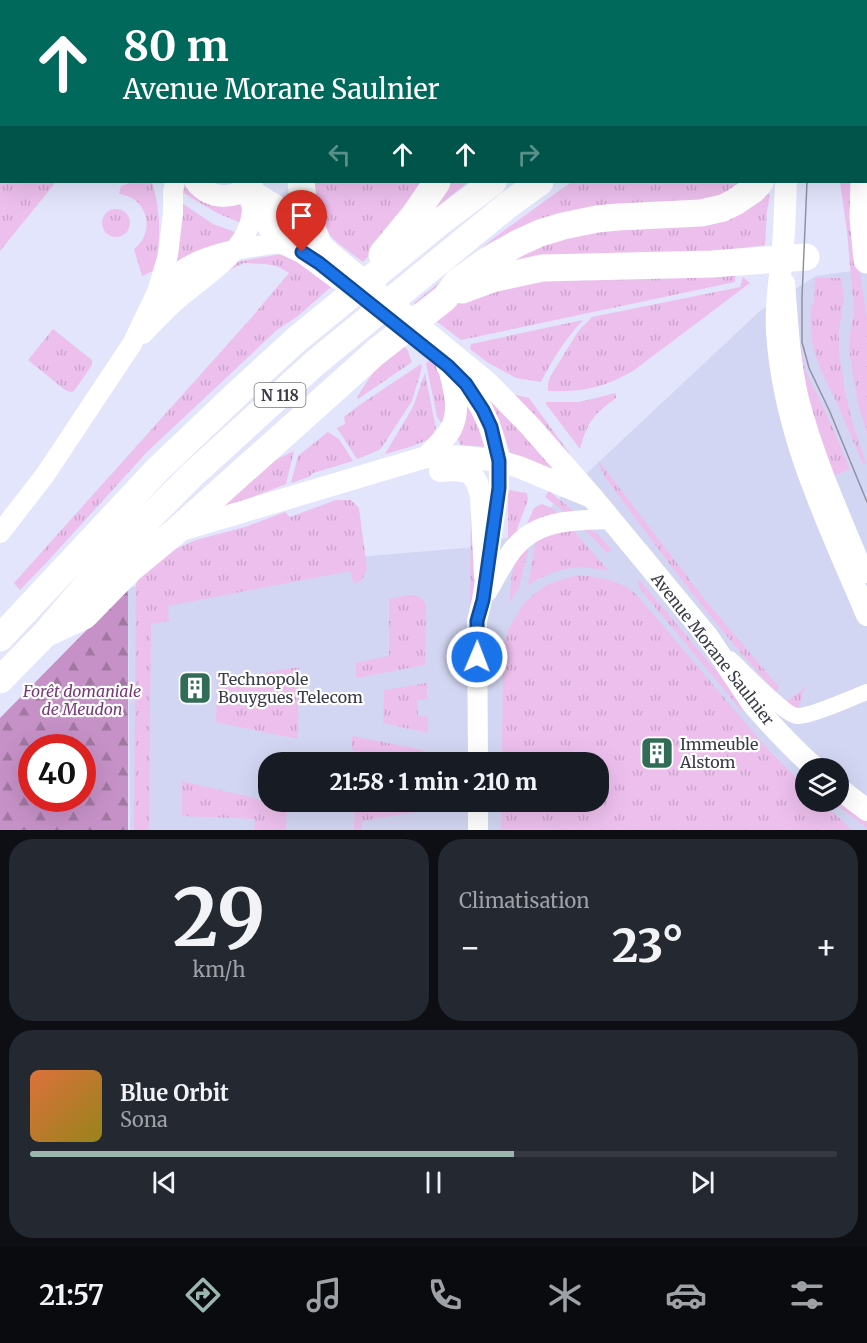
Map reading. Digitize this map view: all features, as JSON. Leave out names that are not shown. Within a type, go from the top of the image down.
[{"type":"highway","points":[[301,183],[304,206],[322,253]]},
{"type":"highway","points":[[343,302],[415,214],[436,183]]},
{"type":"highway","name":"N 118","points":[[0,638],[174,454],[297,339],[440,222],[492,183]]},
{"type":"highway","name":"N 118","points":[[0,680],[45,634],[114,553],[208,460],[315,363],[455,248],[539,183]]},
{"type":"highway","points":[[45,634],[84,616],[130,569],[175,532],[376,352],[445,298],[458,282],[488,260],[540,233],[563,226],[597,219],[701,213],[723,208],[754,189],[759,183]]},
{"type":"highway","points":[[864,183],[864,232],[867,260]]},
{"type":"highway","points":[[445,298],[492,279],[542,268],[712,264],[806,257]]},
{"type":"main road","points":[[197,183],[207,191],[227,196],[238,194],[250,185]]},
{"type":"main road","points":[[786,183],[781,370],[787,403],[808,475],[867,615]]},
{"type":"main road","name":"Avenue Morane Saulnier","points":[[250,185],[269,228],[282,243],[302,252],[322,253]]},
{"type":"main road","name":"Avenue Morane Saulnier","points":[[250,185],[286,212],[322,253],[419,334],[487,382],[537,434],[593,498],[708,637],[756,708],[804,758]]},
{"type":"main road","name":"Avenue Morane Saulnier","points":[[419,334],[466,384],[483,410],[491,427],[499,461],[593,498]]},
{"type":"main road","points":[[426,458],[447,435],[454,420],[456,399],[448,366]]},
{"type":"main road","points":[[175,532],[426,458],[446,456],[499,461]]},
{"type":"main road","points":[[349,481],[448,470],[467,472],[473,476],[481,496],[485,576]]},
{"type":"main road","points":[[849,796],[867,810]]},
{"type":"street","points":[[0,533],[45,475],[132,344],[157,292],[168,255],[175,183]]},
{"type":"street","points":[[132,344],[175,301],[236,250],[248,227],[252,213],[250,185]]},
{"type":"street","points":[[157,292],[182,271],[209,257],[282,243]]},
{"type":"street","points":[[783,312],[807,418],[834,496],[867,575]]},
{"type":"street","points":[[478,752],[477,621],[483,600],[499,488],[499,461]]},
{"type":"street","points":[[483,600],[512,550],[527,536],[551,523],[610,519]]},
{"type":"street","points":[[708,637],[791,715],[798,717],[811,714],[867,692]]},
{"type":"street","points":[[478,812],[478,830]]},
{"type":"shaded area","points":[[867,269],[867,830],[130,830],[128,588],[226,568],[476,547],[523,533],[761,310],[816,276]]},
{"type":"green space","points":[[0,183],[55,183],[0,251]]},
{"type":"green space","points":[[129,183],[152,183],[155,193],[159,237],[155,270],[142,276],[134,249],[145,234],[146,216],[137,201],[119,194],[121,186]]},
{"type":"green space","points":[[183,183],[196,197],[240,205],[244,211],[241,223],[217,213],[180,191]]},
{"type":"green space","points":[[313,183],[427,183],[391,231],[363,262],[328,233],[316,210]]},
{"type":"green space","points":[[446,183],[467,183],[432,211]]},
{"type":"green space","points":[[570,183],[749,183],[729,197],[603,211],[417,306],[414,303],[494,238]]},
{"type":"green space","points":[[840,183],[853,183],[859,268],[867,317],[867,434],[858,403],[850,357],[849,338],[854,313]]},
{"type":"green space","points":[[768,193],[770,195],[765,245],[736,249],[736,253],[502,262],[541,243]]},
{"type":"green space","points":[[182,203],[213,224],[235,232],[224,247],[176,268],[175,255]]},
{"type":"green space","points":[[116,209],[126,213],[130,223],[126,233],[116,237],[106,233],[102,223],[106,213]]},
{"type":"green space","points":[[282,254],[302,265],[331,287],[298,316],[277,330],[147,452],[20,590],[14,583],[289,273],[277,266],[244,263],[225,272],[235,262]]},
{"type":"green space","points":[[736,272],[735,282],[461,340],[431,317],[448,305],[542,278]]},
{"type":"green space","points":[[743,277],[750,283],[633,371],[592,388],[548,391],[550,377],[579,330],[592,317],[740,287]]},
{"type":"green space","points":[[815,278],[841,278],[844,297],[839,330],[839,352],[852,421],[866,463],[863,464],[814,351],[811,333],[811,305],[814,304]]},
{"type":"green space","points":[[583,320],[560,350],[541,382],[516,378],[487,362],[470,349],[471,344]]},
{"type":"green space","points":[[53,329],[92,360],[92,365],[71,392],[65,390],[28,360]]},
{"type":"green space","points":[[799,339],[806,371],[850,469],[831,477],[803,387]]},
{"type":"green space","points":[[402,345],[407,349],[412,362],[358,399],[357,397],[382,359]]},
{"type":"green space","points":[[431,360],[438,366],[445,382],[444,426],[437,417],[426,363]]},
{"type":"green space","points":[[421,364],[412,401],[382,447],[357,459],[337,428],[345,424],[344,417]]},
{"type":"green space","points":[[425,373],[436,429],[435,436],[385,454],[413,407]]},
{"type":"green space","points":[[459,388],[488,447],[461,445],[455,434]]},
{"type":"green space","points":[[483,393],[554,466],[549,471],[510,453],[499,419]]},
{"type":"green space","points":[[616,393],[616,398],[592,419],[580,449],[546,404],[546,402],[579,402]]},
{"type":"green space","points":[[516,395],[529,398],[570,454],[566,456],[513,397]]},
{"type":"green space","points":[[328,432],[339,439],[353,461],[313,473],[309,477],[291,483],[298,456]]},
{"type":"green space","points":[[294,451],[286,484],[213,512],[257,469]]},
{"type":"green space","points":[[598,460],[706,601],[780,688],[776,692],[731,641],[666,560],[605,477]]},
{"type":"green space","points":[[508,490],[527,493],[528,500],[517,529],[519,533],[508,546]]},
{"type":"green space","points":[[549,491],[576,513],[566,513],[545,497]]},
{"type":"green space","points":[[336,500],[351,500],[359,508],[367,569],[362,580],[354,584],[350,571],[168,606],[169,621],[151,624],[149,830],[134,830],[136,584],[145,566],[166,553],[196,540],[245,527],[285,512],[290,517]]},
{"type":"green space","points":[[471,501],[475,520],[475,597],[470,610]]},
{"type":"green space","points":[[542,504],[559,514],[525,528],[534,508]]},
{"type":"green space","points":[[582,527],[595,532],[612,549],[607,553]]},
{"type":"green space","points":[[573,530],[609,571],[586,568],[567,569],[549,574],[528,585],[534,540],[554,532]]},
{"type":"green space","points":[[529,547],[519,588],[510,602],[511,579],[515,564]]},
{"type":"green space","points":[[577,575],[594,577],[624,586],[637,595],[766,747],[795,777],[795,812],[833,812],[852,830],[501,829],[502,812],[609,812],[609,752],[502,752],[503,650],[508,630],[523,604],[548,584]]},
{"type":"green space","points":[[638,578],[750,711],[749,714],[741,710],[639,588]]},
{"type":"green space","name":"Forêt domaniale de Meudon","points":[[128,588],[128,830],[0,830],[0,718]]},
{"type":"green space","points":[[408,595],[418,596],[426,604],[425,665],[356,678],[355,663],[389,656],[389,599]]},
{"type":"green space","points":[[299,667],[298,739],[216,722],[217,681]]},
{"type":"green space","points":[[427,683],[427,699],[417,700],[418,716],[428,717],[428,733],[383,723],[384,690]]},
{"type":"green space","points":[[808,685],[803,692],[799,707],[796,708],[786,702]]},
{"type":"green space","points":[[352,736],[423,750],[423,752],[361,752],[352,750]]},
{"type":"green space","points":[[182,781],[258,799],[258,812],[287,812],[286,830],[254,830],[255,819],[182,816]]},
{"type":"green space","points":[[849,808],[867,820],[867,828],[846,812],[849,812]]},
{"type":"green space","points":[[355,812],[415,812],[362,821],[362,830],[354,830]]},
{"type":"tram line","points":[[807,183],[802,342],[809,368],[867,502]]},
{"type":"place","name":"Technopole Bouygues Telecom","points":[[195,688]]},
{"type":"place","name":"Immeuble Alstom","points":[[657,753]]},
{"type":"route","points":[[302,252],[448,366],[477,398],[491,427],[499,461],[500,481],[483,600],[477,621],[477,657]]}]
